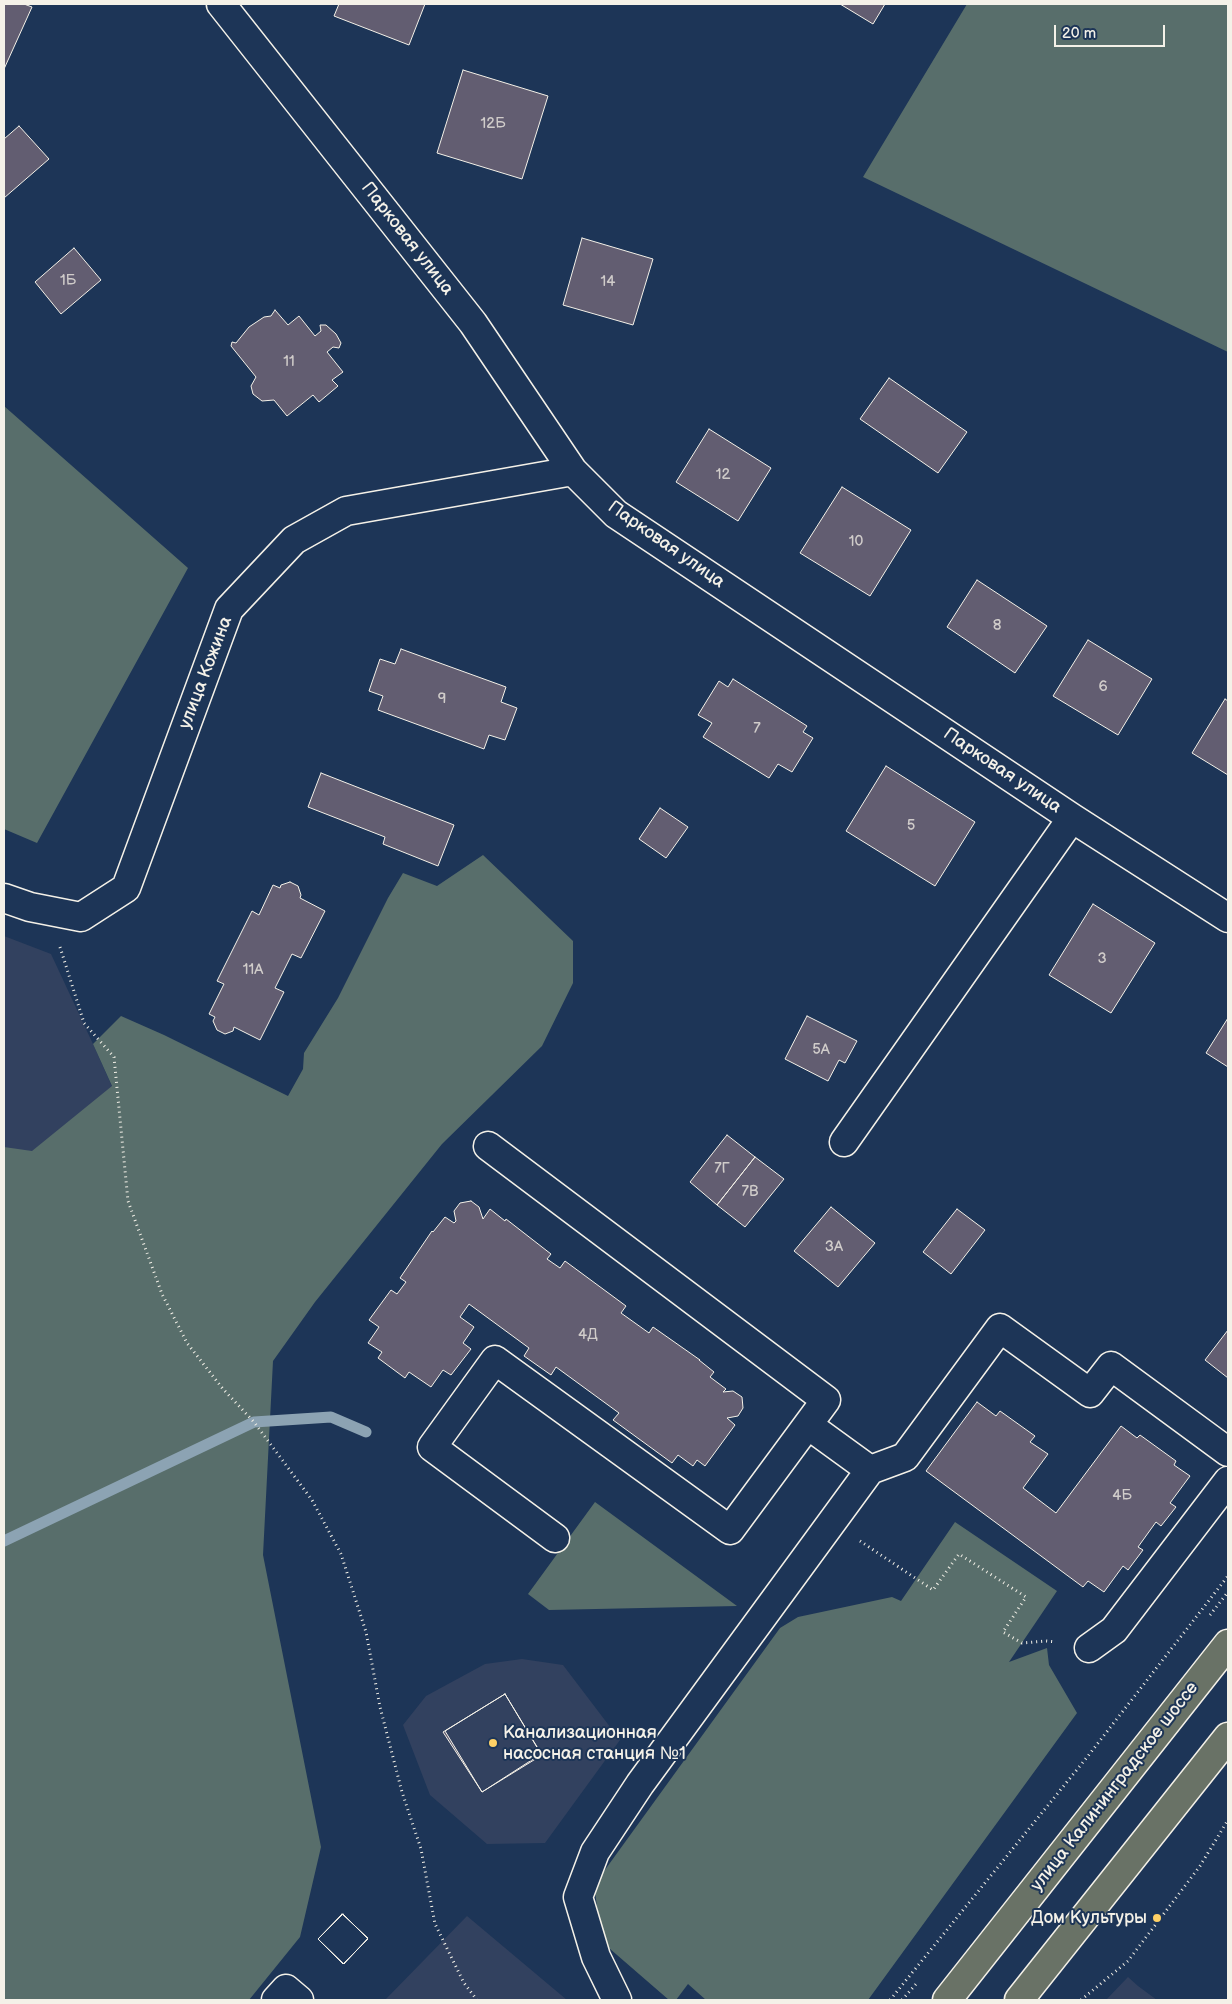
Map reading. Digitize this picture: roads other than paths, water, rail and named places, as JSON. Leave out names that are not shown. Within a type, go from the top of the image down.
[{"type":"main road","name":"улица Калининградское шоссе","points":[[946,2000],[1228,1644]]},
{"type":"main road","points":[[1019,2000],[1228,1737]]},
{"type":"street","name":"Парковая улица","points":[[221,4],[473,324],[573,471],[616,514],[1072,818],[1228,918]]},
{"type":"street","name":"улица Кожина","points":[[4,898],[53,912],[81,917],[126,888],[229,609],[294,540],[346,511],[573,471]]},
{"type":"street","points":[[844,1142],[1072,818]]},
{"type":"street","points":[[488,1146],[826,1400],[730,1530],[495,1360],[432,1447],[555,1538]]},
{"type":"street","points":[[617,2000],[596,1957],[578,1897],[595,1852],[640,1784],[870,1470],[905,1457],[1000,1328],[1090,1393],[1111,1366],[1228,1452]]},
{"type":"street","points":[[808,1425],[870,1470]]},
{"type":"street","points":[[1089,1648],[1114,1630],[1228,1481]]},
{"type":"street","points":[[276,2000],[286,1989],[299,2000]]},
{"type":"waterway","points":[[4,1541],[254,1422],[331,1417],[366,1432]]},
{"type":"place","name":"Канализационная насосная станция №1","points":[[493,1743]]},
{"type":"place","name":"Дом Культуры","points":[[1157,1918]]}]
